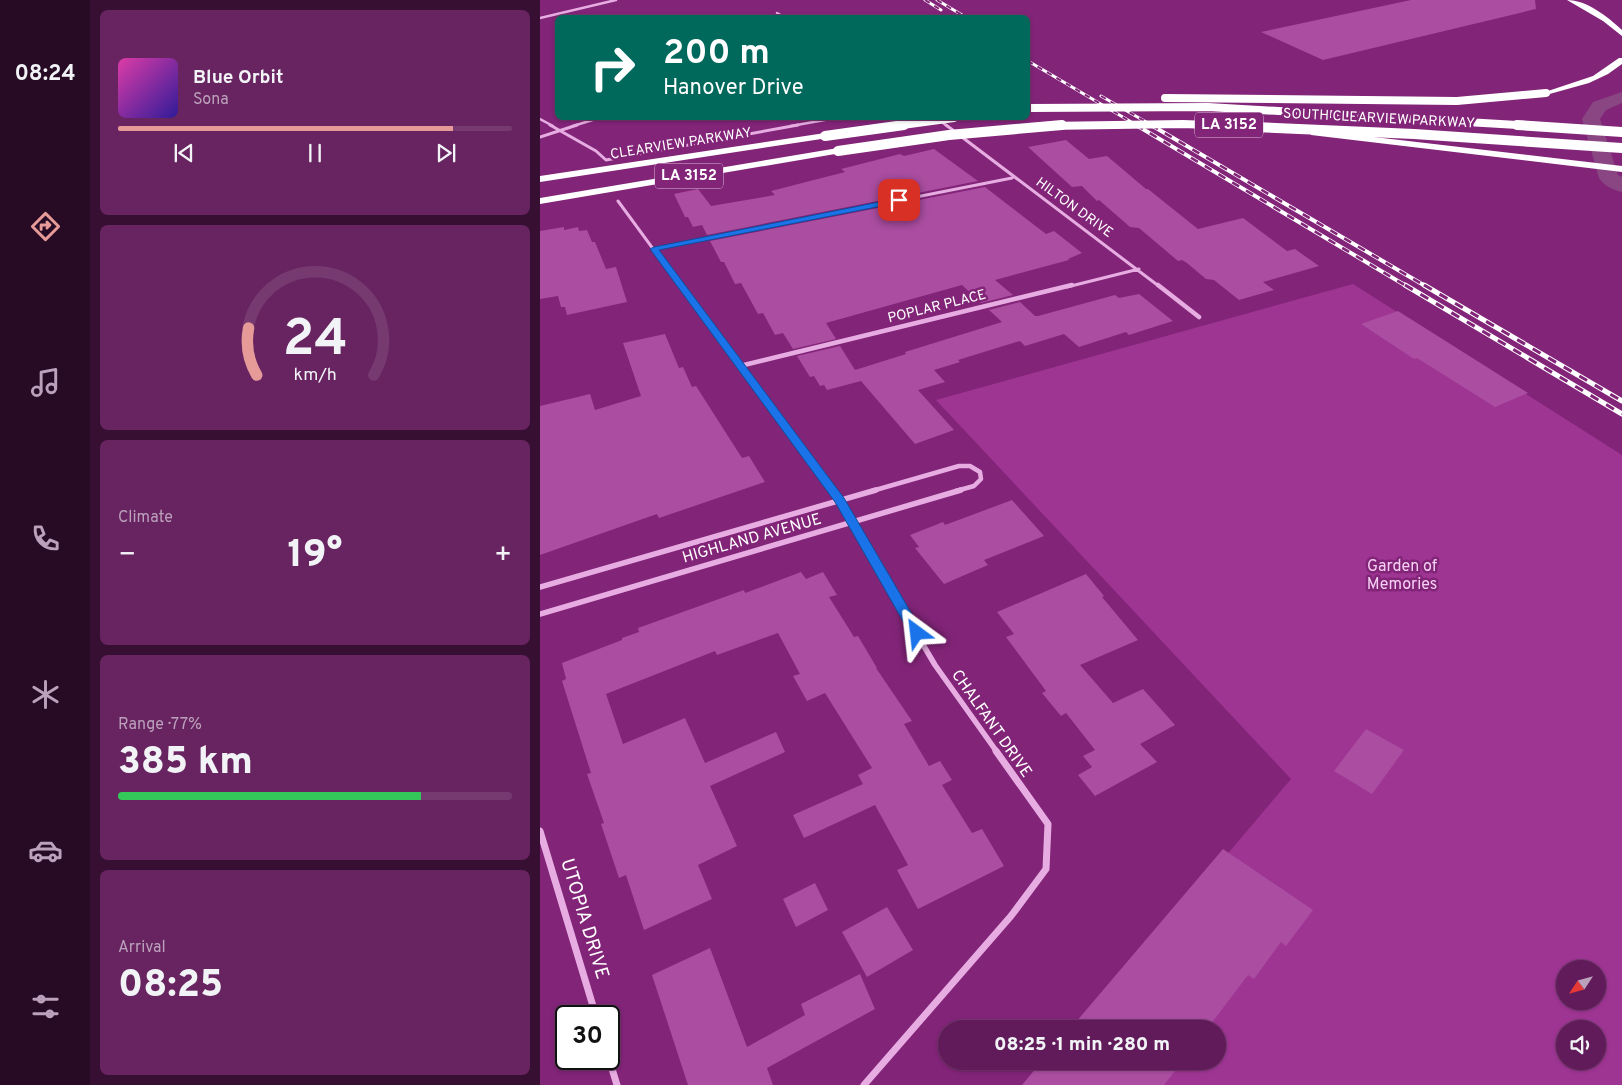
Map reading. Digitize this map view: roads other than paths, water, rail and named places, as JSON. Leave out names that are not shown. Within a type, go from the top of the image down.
[{"type":"highway","points":[[1570,0],[1606,19],[1622,34]]},
{"type":"highway","points":[[1030,108],[1190,97],[1457,101],[1546,93],[1583,83],[1612,70],[1622,60]]},
{"type":"highway","name":"SOUTH CLEARVIEW PARKWAY","points":[[1030,108],[1217,108],[1368,115],[1622,132]]},
{"type":"highway","name":"CLEARVIEW PARKWAY","points":[[540,180],[940,120]]},
{"type":"highway","name":"SOUTH CLEARVIEW PARKWAY","points":[[540,201],[948,135],[1060,125],[1240,126],[1414,134],[1622,148]]},
{"type":"highway","points":[[1240,126],[1622,169]]},
{"type":"street","points":[[540,18],[616,0]]},
{"type":"street","points":[[777,13],[781,15]]},
{"type":"street","points":[[540,120],[596,151],[606,160],[825,120]]},
{"type":"street","points":[[540,137],[593,120]]},
{"type":"street","name":"HILTON DRIVE","points":[[938,120],[1012,178],[1139,269],[1199,317]]},
{"type":"street","points":[[654,249],[1012,178]]},
{"type":"street","name":"CHALFANT DRIVE","points":[[618,201],[840,501],[935,665],[1048,824],[1046,869],[1011,916],[864,1085]]},
{"type":"street","name":"POPLAR PLACE","points":[[740,366],[1139,269]]},
{"type":"street","name":"HIGHLAND AVENUE","points":[[540,587],[959,466],[970,466],[980,472],[981,479],[974,486],[540,614]]},
{"type":"street","name":"UTOPIA DRIVE","points":[[540,831],[593,1005]]},
{"type":"street","points":[[613,1070],[617,1085]]},
{"type":"waterway","points":[[1622,97],[1599,106],[1591,119],[1609,178],[1622,186]]},
{"type":"railway","points":[[925,0],[941,10]]},
{"type":"railway","points":[[937,0],[962,15]]},
{"type":"railway","points":[[1030,62],[1138,126]]},
{"type":"railway","points":[[1101,96],[1153,126]]},
{"type":"railway","points":[[1136,125],[1408,287]]},
{"type":"railway","points":[[1151,125],[1427,287]]},
{"type":"railway","points":[[1405,285],[1622,414]]},
{"type":"railway","points":[[1424,285],[1622,401]]},
{"type":"park label","name":"Garden of Memories","points":[[1402,576]]}]
